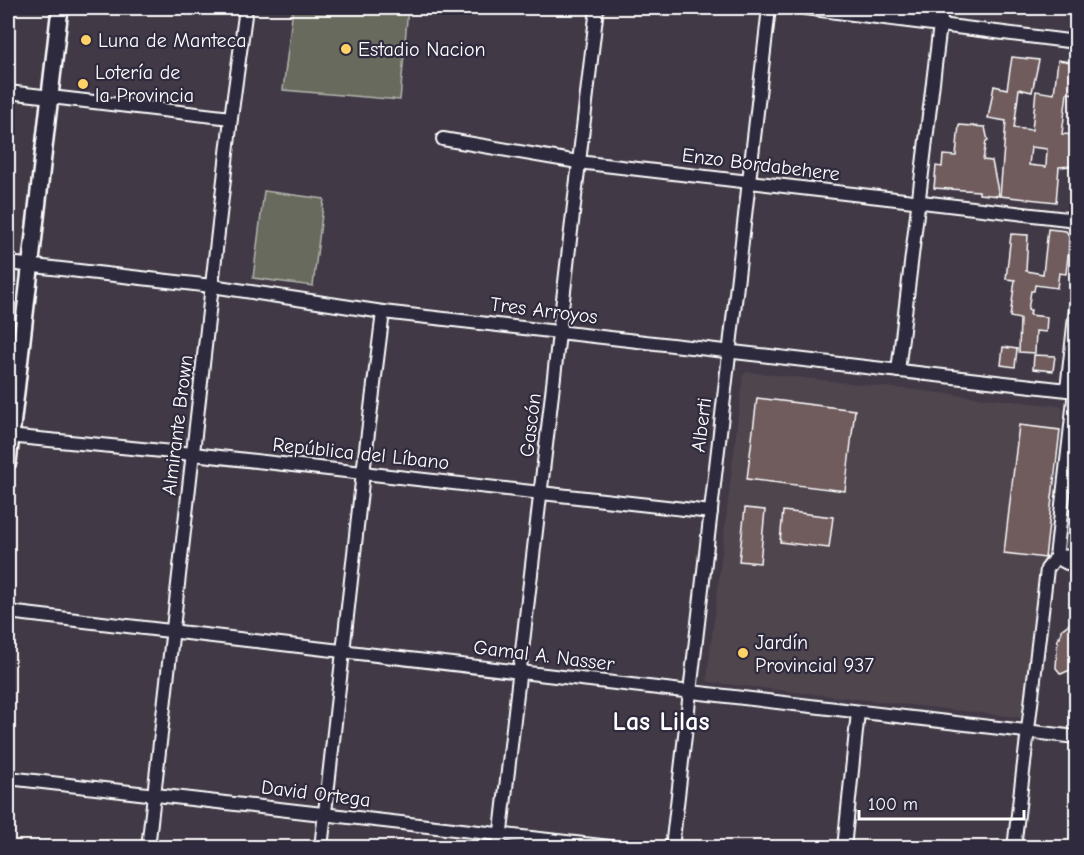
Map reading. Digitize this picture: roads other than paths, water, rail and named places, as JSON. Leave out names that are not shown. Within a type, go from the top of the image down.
[{"type":"main road","points":[[8,462],[9,437],[60,8]]},
{"type":"street","name":"Almirante Brown","points":[[148,848],[231,118],[246,8]]},
{"type":"street","name":"Gascón","points":[[499,848],[597,8]]},
{"type":"street","name":"Alberti","points":[[672,848],[769,8]]},
{"type":"street","points":[[805,8],[1077,42]]},
{"type":"street","points":[[898,371],[942,8]]},
{"type":"street","points":[[8,92],[231,118]]},
{"type":"street","name":"Enzo Bordabehere","points":[[443,139],[578,162],[1077,220]]},
{"type":"street","name":"Tres Arroyos","points":[[8,263],[212,286],[383,312],[1073,391]]},
{"type":"street","points":[[1014,848],[1047,569],[1056,557],[1073,391],[1077,307]]},
{"type":"street","points":[[321,848],[383,312]]},
{"type":"street","name":"República del Líbano","points":[[9,437],[193,454],[711,512]]},
{"type":"street","points":[[1056,557],[1077,556]]},
{"type":"street","points":[[1056,557],[1077,565]]},
{"type":"street","name":"Gamal A. Nasser","points":[[8,612],[1077,737]]},
{"type":"street","points":[[844,848],[858,712]]},
{"type":"street","name":"David Ortega","points":[[8,778],[620,848]]},
{"type":"place","name":"Luna de Manteca","points":[[86,40]]},
{"type":"place","name":"Estadio Nacion","points":[[346,49]]},
{"type":"place","name":"Lotería de la Provincia","points":[[83,84]]},
{"type":"place","name":"Jardín Provincial 937","points":[[743,653]]},
{"type":"district","name":"Las Lilas","points":[[661,721]]}]
